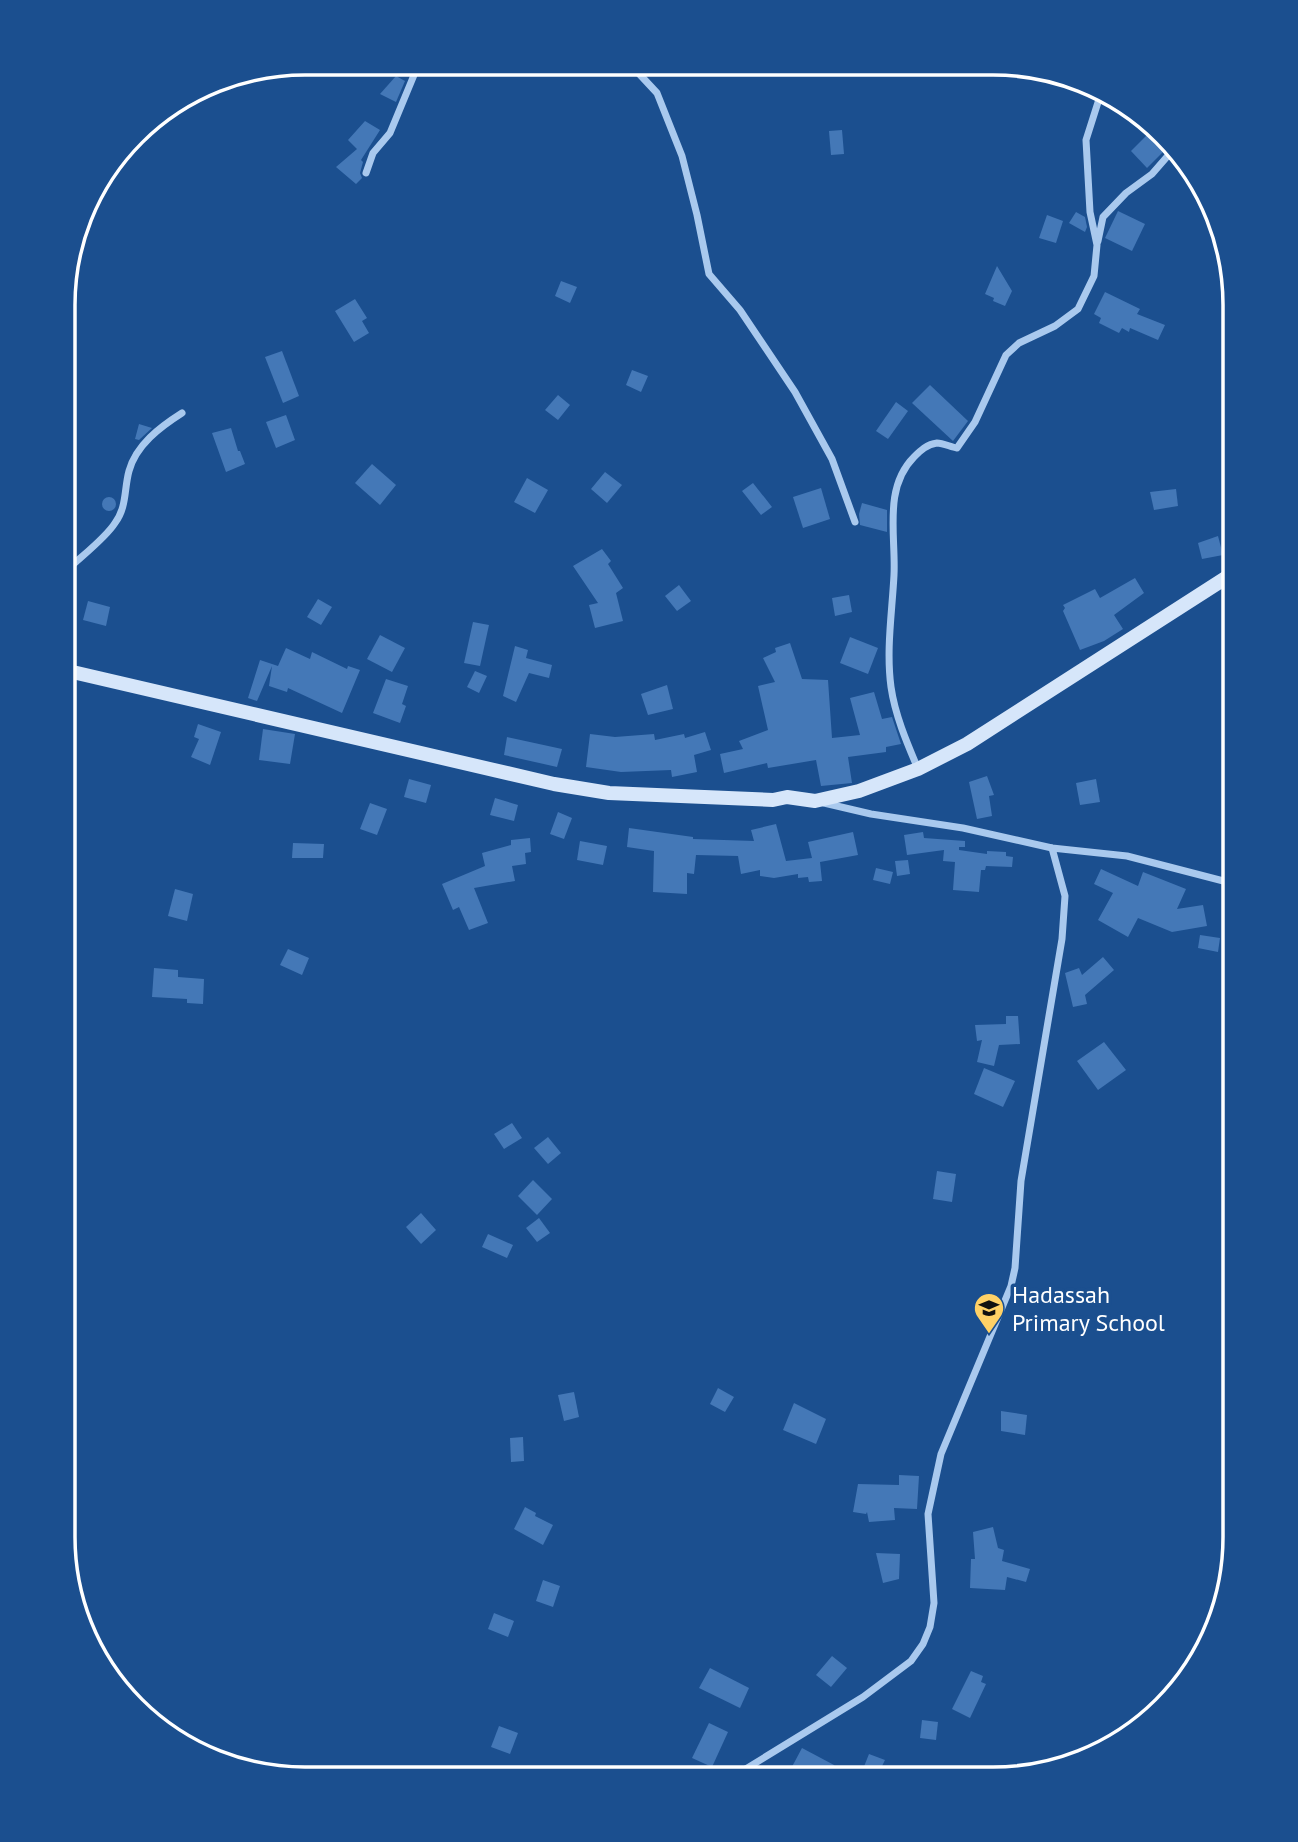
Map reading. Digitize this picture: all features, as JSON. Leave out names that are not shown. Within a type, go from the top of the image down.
[{"type":"street","points":[[366,173],[373,153],[390,133],[414,75]]},
{"type":"street","points":[[640,75],[657,93],[682,156],[709,274],[740,310],[795,392],[832,458],[855,522]]},
{"type":"street","points":[[1097,245],[1090,212],[1086,140],[1098,101]]},
{"type":"street","points":[[918,769],[905,738],[894,699],[887,654],[894,566],[892,517],[895,497],[907,464],[923,448],[937,443],[957,448],[975,422],[1006,355],[1019,343],[1055,326],[1078,309],[1094,276],[1103,217],[1168,156]]},
{"type":"street","points":[[75,562],[115,523],[125,501],[129,471],[140,448],[162,426],[182,413]]},
{"type":"street","points":[[815,802],[859,791],[918,769],[967,744],[1223,580]]},
{"type":"street","points":[[75,673],[554,784],[609,793],[773,800],[787,797],[962,828],[1052,848],[1127,856],[1223,881]]},
{"type":"street","points":[[749,1767],[863,1697],[911,1661],[923,1644],[930,1627],[934,1603],[928,1514],[941,1454],[1011,1286],[1015,1268],[1021,1181],[1065,911],[1063,886],[1052,848]]},
{"type":"building","points":[[396,76],[405,81],[396,102],[380,94]]},
{"type":"building","points":[[365,121],[380,130],[361,160],[362,178],[356,184],[336,167],[357,149],[348,140]]},
{"type":"building","points":[[842,130],[844,154],[831,155],[829,131]]},
{"type":"building","points":[[1147,135],[1164,151],[1147,168],[1131,151]]},
{"type":"building","points":[[1118,211],[1145,224],[1132,251],[1105,238]]},
{"type":"building","points":[[1076,212],[1085,217],[1085,232],[1069,223]]},
{"type":"building","points":[[1047,215],[1063,221],[1056,243],[1039,238]]},
{"type":"building","points":[[997,266],[1012,291],[1005,306],[985,294]]},
{"type":"building","points":[[561,281],[577,287],[570,303],[555,296]]},
{"type":"building","points":[[1105,292],[1140,309],[1137,314],[1165,325],[1158,340],[1130,328],[1129,332],[1122,328],[1119,333],[1099,323],[1101,318],[1094,314]]},
{"type":"building","points":[[355,299],[367,318],[362,321],[369,333],[354,342],[335,311]]},
{"type":"building","points":[[282,351],[299,396],[283,403],[265,357]]},
{"type":"building","points":[[632,370],[648,376],[641,392],[626,385]]},
{"type":"building","points":[[930,385],[968,421],[953,441],[912,403]]},
{"type":"building","points":[[558,395],[570,405],[558,420],[545,410]]},
{"type":"building","points":[[896,402],[908,411],[888,439],[876,431]]},
{"type":"building","points":[[286,415],[295,440],[276,448],[266,422]]},
{"type":"building","points":[[139,424],[152,428],[139,440],[135,439]]},
{"type":"building","points":[[231,428],[245,464],[226,472],[212,433]]},
{"type":"building","points":[[372,464],[396,485],[380,505],[355,483]]},
{"type":"building","points":[[605,472],[622,485],[607,503],[591,489]]},
{"type":"building","points":[[527,478],[548,490],[535,513],[514,502]]},
{"type":"building","points":[[753,483],[772,507],[761,515],[742,491]]},
{"type":"building","points":[[821,488],[830,519],[803,528],[793,497]]},
{"type":"building","points":[[1176,489],[1178,506],[1154,510],[1150,492]]},
{"type":"building","points":[[109,497],[114,499],[114,509],[109,511],[104,509],[102,504],[104,499]]},
{"type":"building","points":[[862,503],[887,510],[887,532],[860,525]]},
{"type":"building","points":[[1218,536],[1223,555],[1202,559],[1198,543]]},
{"type":"building","points":[[602,549],[611,561],[608,564],[623,588],[616,593],[623,621],[595,628],[589,605],[598,603],[573,566]]},
{"type":"building","points":[[1135,578],[1144,593],[1114,615],[1123,629],[1104,641],[1080,650],[1063,611],[1063,605],[1095,589],[1100,598]]},
{"type":"building","points":[[679,585],[691,601],[677,611],[665,596]]},
{"type":"building","points":[[849,595],[852,612],[835,616],[832,598]]},
{"type":"building","points":[[318,599],[332,607],[321,625],[307,617]]},
{"type":"building","points":[[88,601],[110,607],[106,626],[83,620]]},
{"type":"building","points":[[473,622],[489,625],[480,666],[464,663]]},
{"type":"building","points":[[380,635],[405,648],[392,672],[367,659]]},
{"type":"building","points":[[850,637],[878,648],[868,674],[840,663]]},
{"type":"building","points":[[790,643],[802,679],[828,680],[832,738],[860,735],[850,698],[874,692],[882,719],[892,717],[901,744],[886,747],[886,752],[848,757],[852,783],[821,786],[816,760],[768,768],[767,763],[724,773],[720,754],[743,749],[739,741],[768,730],[758,686],[775,682],[763,658],[776,652],[775,648]]},
{"type":"building","points":[[515,646],[528,650],[526,658],[552,665],[549,678],[529,673],[516,702],[503,696]]},
{"type":"building","points":[[286,648],[310,659],[312,652],[347,669],[348,666],[360,670],[342,713],[288,688],[287,692],[269,686],[272,666],[257,701],[248,698],[260,660],[278,666]]},
{"type":"building","points":[[475,671],[487,676],[479,693],[467,687]]},
{"type":"building","points":[[386,679],[408,686],[402,704],[406,706],[400,723],[373,713]]},
{"type":"building","points":[[667,685],[673,709],[648,715],[641,694]]},
{"type":"building","points":[[198,724],[221,732],[210,765],[191,757],[199,739],[194,737]]},
{"type":"building","points":[[263,729],[295,734],[290,764],[259,760]]},
{"type":"building","points":[[705,732],[711,750],[694,755],[697,772],[672,777],[671,770],[621,772],[586,767],[590,734],[615,737],[654,734],[655,740],[684,734],[685,738]]},
{"type":"building","points":[[507,737],[562,749],[557,767],[504,755]]},
{"type":"building","points":[[987,776],[994,795],[989,796],[992,816],[977,819],[969,782]]},
{"type":"building","points":[[409,779],[431,785],[426,803],[404,797]]},
{"type":"building","points":[[1096,779],[1100,802],[1080,805],[1076,783]]},
{"type":"building","points":[[495,798],[518,805],[514,821],[490,815]]},
{"type":"building","points":[[370,803],[387,809],[377,835],[360,829]]},
{"type":"building","points":[[558,812],[572,818],[564,839],[550,834]]},
{"type":"building","points":[[776,824],[786,861],[812,858],[808,842],[853,832],[858,855],[820,862],[822,881],[809,882],[808,877],[798,878],[798,874],[774,878],[760,876],[760,870],[741,874],[738,856],[696,855],[694,874],[687,873],[687,894],[653,892],[654,851],[627,847],[629,828],[693,839],[754,841],[751,830]]},
{"type":"building","points":[[923,832],[924,838],[965,841],[965,847],[959,847],[959,850],[987,854],[987,851],[1006,852],[1006,856],[1013,857],[1012,867],[986,866],[985,870],[981,870],[979,892],[953,890],[955,862],[943,861],[944,850],[907,855],[904,835]]},
{"type":"building","points":[[530,838],[531,852],[525,853],[526,864],[512,866],[515,881],[474,888],[488,923],[469,930],[459,907],[453,910],[442,884],[485,866],[482,853],[511,845],[511,840]]},
{"type":"building","points":[[580,841],[607,846],[603,865],[577,860]]},
{"type":"building","points":[[293,843],[324,844],[323,858],[292,858]]},
{"type":"building","points":[[908,860],[910,874],[897,876],[895,861]]},
{"type":"building","points":[[876,868],[893,872],[890,884],[873,880]]},
{"type":"building","points":[[1101,869],[1138,886],[1143,872],[1186,889],[1177,909],[1203,905],[1207,926],[1172,932],[1138,918],[1128,937],[1098,920],[1113,893],[1094,884]]},
{"type":"building","points":[[175,889],[193,894],[187,921],[168,916]]},
{"type":"building","points":[[1200,935],[1220,938],[1218,952],[1198,948]]},
{"type":"building","points":[[288,949],[309,958],[302,975],[280,965]]},
{"type":"building","points":[[1103,957],[1114,970],[1085,995],[1087,1004],[1073,1007],[1065,973],[1079,968],[1082,975]]},
{"type":"building","points":[[154,968],[178,970],[178,977],[204,979],[203,1004],[187,1003],[187,999],[152,997]]},
{"type":"building","points":[[1006,1016],[1018,1016],[1020,1044],[999,1045],[994,1066],[977,1062],[982,1040],[977,1041],[975,1025],[1006,1024]]},
{"type":"building","points":[[1104,1042],[1126,1070],[1098,1090],[1077,1061]]},
{"type":"building","points":[[984,1068],[1015,1081],[1003,1107],[974,1094]]},
{"type":"building","points":[[512,1123],[522,1138],[504,1149],[494,1134]]},
{"type":"building","points":[[548,1137],[561,1153],[548,1164],[534,1148]]},
{"type":"building","points":[[937,1171],[956,1174],[952,1202],[933,1199]]},
{"type":"building","points":[[533,1180],[552,1199],[537,1215],[518,1196]]},
{"type":"building","points":[[421,1213],[436,1230],[421,1244],[406,1227]]},
{"type":"building","points":[[539,1218],[550,1233],[537,1242],[526,1228]]},
{"type":"building","points":[[488,1234],[513,1245],[507,1258],[482,1247]]},
{"type":"building","points":[[718,1388],[734,1397],[725,1412],[710,1404]]},
{"type":"building","points":[[574,1392],[579,1417],[564,1421],[558,1395]]},
{"type":"building","points":[[794,1403],[826,1419],[816,1444],[783,1430]]},
{"type":"building","points":[[1001,1411],[1027,1415],[1025,1435],[1001,1431]]},
{"type":"building","points":[[523,1437],[524,1461],[511,1462],[510,1438]]},
{"type":"building","points":[[899,1475],[919,1476],[917,1509],[894,1508],[895,1520],[869,1522],[867,1512],[853,1512],[858,1484],[899,1485]]},
{"type":"building","points":[[525,1507],[536,1513],[535,1516],[553,1525],[543,1545],[514,1529]]},
{"type":"building","points":[[993,1527],[998,1548],[1004,1550],[1002,1561],[1030,1569],[1026,1582],[1007,1577],[1005,1590],[970,1588],[971,1559],[975,1559],[973,1532]]},
{"type":"building","points":[[876,1553],[900,1554],[899,1579],[883,1583]]},
{"type":"building","points":[[543,1580],[560,1586],[553,1607],[536,1601]]},
{"type":"building","points":[[494,1613],[514,1621],[508,1637],[488,1629]]},
{"type":"building","points":[[832,1656],[847,1668],[831,1687],[816,1675]]},
{"type":"building","points":[[710,1668],[749,1688],[740,1708],[699,1688]]},
{"type":"building","points":[[971,1671],[983,1676],[981,1682],[986,1684],[970,1718],[952,1709]]},
{"type":"building","points":[[922,1720],[938,1722],[936,1740],[920,1738]]},
{"type":"building","points":[[709,1723],[728,1732],[712,1767],[692,1758]]},
{"type":"building","points":[[499,1726],[518,1733],[510,1754],[491,1747]]},
{"type":"building","points":[[802,1748],[835,1767],[792,1767]]},
{"type":"building","points":[[869,1754],[885,1760],[882,1766],[884,1767],[864,1767]]},
{"type":"place","name":"Hadassah Primary School","points":[[989,1335]]}]
